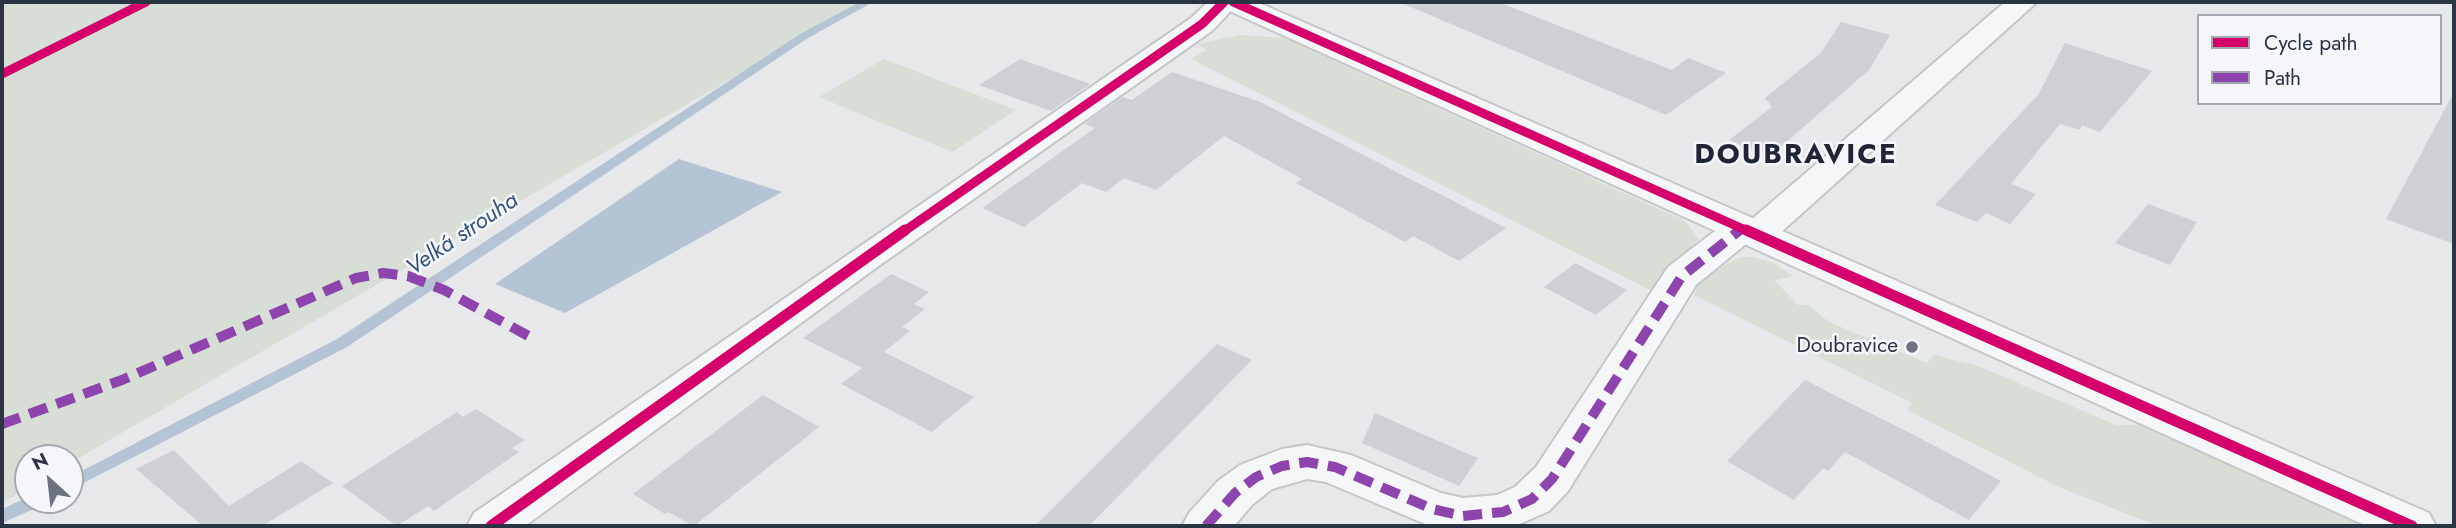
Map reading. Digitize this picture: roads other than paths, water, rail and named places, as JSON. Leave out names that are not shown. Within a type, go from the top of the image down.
[{"type":"street","points":[[491,526],[859,262],[1202,24],[1224,2]]},
{"type":"street","points":[[1233,2],[2412,526]]},
{"type":"street","points":[[1206,526],[1245,484],[1269,470],[1295,463],[1335,467],[1432,509],[1463,516],[1503,512],[1532,499],[1552,479],[1682,276],[1749,232],[2022,2]]},
{"type":"water","points":[[679,159],[782,192],[565,313],[495,284]]},
{"type":"waterway","name":"Velká strouha","points":[[84,477],[342,343],[804,36],[868,2]]},
{"type":"waterway","name":"Velká strouha","points":[[2,516],[14,511]]},
{"type":"place","name":"Doubravice","points":[[1912,347]]},
{"type":"district","name":"DOUBRAVICE","points":[[1796,156]]}]
